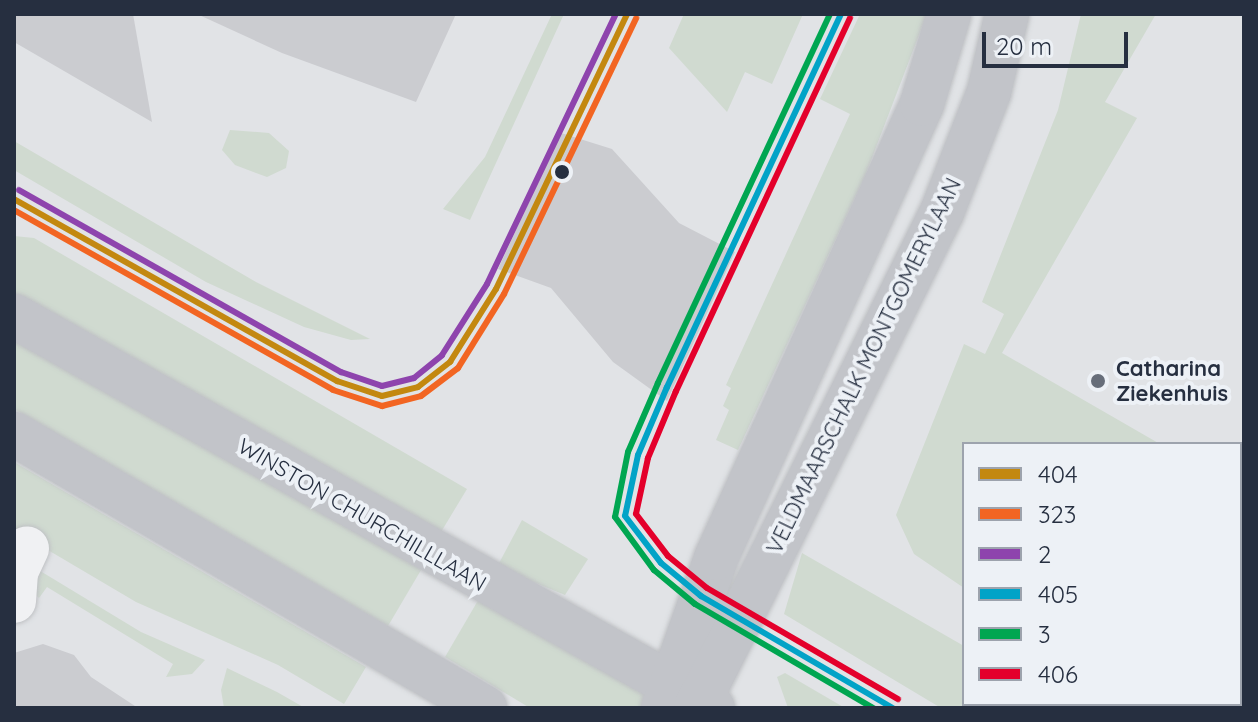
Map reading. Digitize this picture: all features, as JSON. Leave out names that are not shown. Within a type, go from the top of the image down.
[{"type":"main road","points":[[689,702],[716,558],[922,104],[949,14]]},
{"type":"main road","name":"VELDMAARSCHALK MONTGOMERYLAAN","points":[[689,702],[942,212],[989,92],[1007,14]]},
{"type":"main road","name":"WINSTON CHURCHILLLAAN","points":[[14,316],[689,702]]},
{"type":"main road","points":[[14,434],[485,708]]},
{"type":"street","points":[[14,601],[16,572],[27,548]]},
{"type":"shaded area","points":[[552,14],[564,14],[470,220],[443,209],[485,157]]},
{"type":"shaded area","points":[[684,14],[803,14],[772,84],[745,72],[727,112],[669,48]]},
{"type":"shaded area","points":[[860,14],[927,14],[865,176],[738,450],[716,440],[729,410],[723,406],[731,388],[726,385],[850,114],[820,99]]},
{"type":"shaded area","points":[[1081,14],[1156,14],[1105,102],[1137,118],[1002,353],[1157,442],[962,442],[962,587],[914,554],[896,515],[964,344],[985,354],[1004,314],[982,302],[1058,110]]},
{"type":"shaded area","points":[[230,130],[269,133],[289,151],[286,168],[267,177],[235,165],[222,150]]},
{"type":"shaded area","points":[[14,141],[256,282],[370,339],[351,340],[304,327],[206,282],[14,170]]},
{"type":"shaded area","points":[[14,236],[34,238],[467,489],[438,537],[14,301]]},
{"type":"shaded area","points":[[14,329],[424,565],[388,626],[14,409]]},
{"type":"shaded area","points":[[14,462],[366,667],[344,704],[278,665],[136,602],[14,530]]},
{"type":"shaded area","points":[[522,520],[588,559],[565,595],[497,567]]},
{"type":"shaded area","points":[[802,553],[962,645],[962,706],[1071,708],[941,708],[784,614]]},
{"type":"shaded area","points":[[32,566],[141,632],[205,660],[192,674],[166,677],[173,664],[47,587],[39,598],[34,593]]},
{"type":"shaded area","points":[[480,597],[647,694],[644,708],[530,708],[445,657]]},
{"type":"shaded area","points":[[227,668],[305,708],[224,708],[221,690]]},
{"type":"shaded area","points":[[785,673],[845,708],[788,708],[777,677]]},
{"type":"shaded area","points":[[1242,680],[1244,708],[1204,706],[1242,706]]},
{"type":"building","points":[[14,14],[133,14],[152,122],[14,42]]},
{"type":"building","points":[[197,14],[456,14],[416,102],[282,53]]},
{"type":"building","points":[[561,133],[612,149],[679,223],[735,252],[667,401],[613,362],[551,288],[498,269]]},
{"type":"building","points":[[43,644],[74,655],[91,677],[138,708],[14,708],[14,653]]},
{"type":"transit line","name":"2","points":[[19,190],[341,372],[382,386],[414,378],[442,355],[487,284],[616,14]]},
{"type":"transit line","name":"404","points":[[14,199],[337,381],[382,396],[418,387],[450,362],[496,289],[627,14]]},
{"type":"transit line","name":"3","points":[[830,14],[628,452],[615,517],[654,570],[695,604],[873,708]]},
{"type":"transit line","name":"405","points":[[841,14],[667,387],[638,455],[625,516],[661,563],[701,596],[893,708]]},
{"type":"transit line","name":"323","points":[[14,210],[333,390],[382,406],[421,396],[458,368],[504,294],[636,18]]},
{"type":"transit line","name":"406","points":[[850,18],[676,391],[648,458],[636,514],[668,556],[707,588],[898,699]]},
{"type":"place","name":"Catharina Ziekenhuis","points":[[1098,381]]}]
